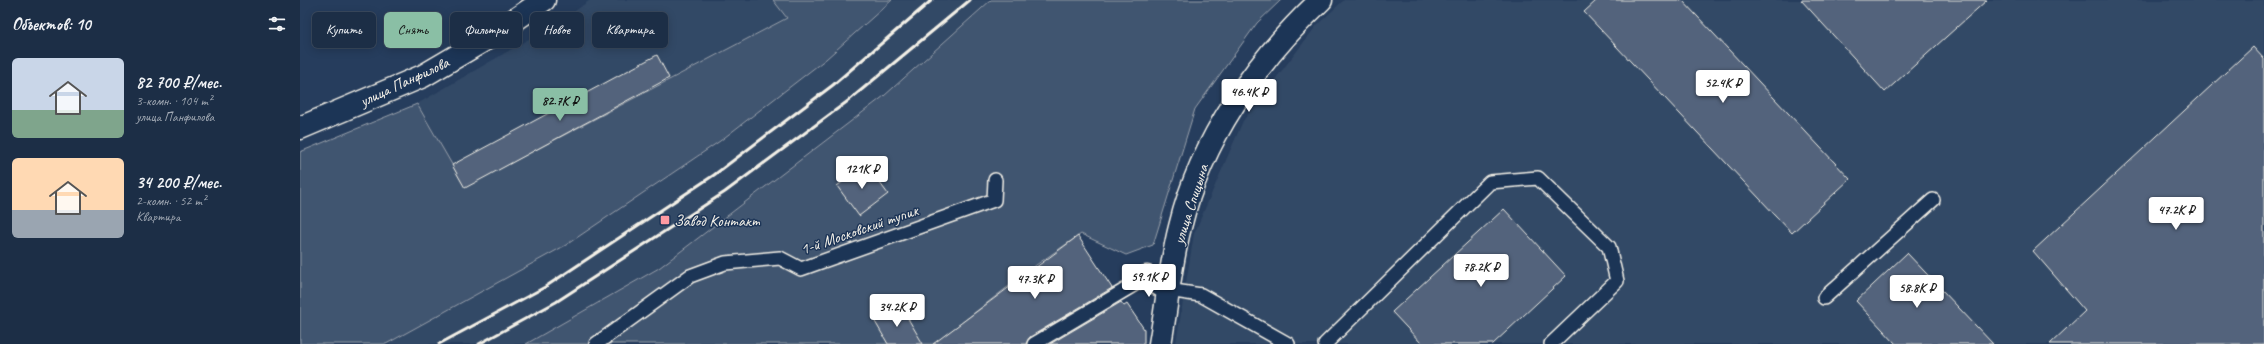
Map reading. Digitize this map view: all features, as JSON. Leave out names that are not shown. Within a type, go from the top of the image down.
[{"type":"street","name":"улица Спицына","points":[[1162,335],[1168,290],[1180,227],[1196,174],[1242,89],[1302,18],[1321,0]]},
{"type":"street","name":"улица Панфилова","points":[[300,128],[423,76],[530,4]]},
{"type":"street","points":[[1147,277],[1168,290]]},
{"type":"lane","points":[[1325,344],[1490,182],[1538,178],[1609,247],[1617,281],[1551,344]]},
{"type":"lane","name":"1-й Московский тупик","points":[[596,344],[690,276],[725,263],[780,258],[801,269],[994,200],[995,180]]},
{"type":"lane","points":[[1824,298],[1933,200]]},
{"type":"lane","points":[[1034,344],[1147,277]]},
{"type":"lane","points":[[1168,290],[1201,294],[1288,344]]},
{"type":"shaded area","points":[[590,0],[773,0],[788,17],[465,188],[417,104],[514,48],[522,48],[522,43],[530,38],[530,48],[584,48],[584,12],[574,12]]},
{"type":"shaded area","points":[[773,0],[892,0],[826,59],[720,141],[566,245],[386,344],[300,344],[300,152],[417,104],[465,187],[787,18]]},
{"type":"shaded area","points":[[892,0],[991,0],[884,96],[659,268],[526,344],[386,344],[566,245],[720,141],[826,59]]},
{"type":"shaded area","points":[[991,0],[1281,0],[1257,23],[1195,109],[1153,245],[1126,255],[1081,234],[1036,265],[947,334],[956,344],[526,344],[659,268],[884,96]]},
{"type":"shaded area","points":[[1344,0],[2264,0],[2264,344],[1176,344],[1194,234],[1243,121],[1317,25]]},
{"type":"building","points":[[1597,0],[1682,0],[1850,179],[1792,233],[1584,12]]},
{"type":"building","points":[[1801,0],[1987,0],[1885,92]]},
{"type":"building","points":[[2253,47],[2264,59],[2264,344],[2050,344],[2085,311],[2033,251]]},
{"type":"building","points":[[657,55],[669,78],[465,188],[452,165]]},
{"type":"building","points":[[866,164],[888,194],[859,216],[837,186]]},
{"type":"building","points":[[1504,209],[1566,276],[1493,344],[1422,344],[1392,312]]},
{"type":"building","points":[[1078,236],[1112,288],[1030,337],[1026,344],[933,344]]},
{"type":"building","points":[[1907,253],[1993,344],[1896,344],[1856,301]]},
{"type":"building","points":[[1121,302],[1124,306],[1127,304],[1144,329],[1144,344],[1050,344]]},
{"type":"building","points":[[900,305],[923,344],[888,344],[874,320]]},
{"type":"railway","points":[[439,344],[545,287],[714,175],[833,85],[932,0]]},
{"type":"railway","points":[[479,344],[556,302],[725,192],[848,101],[970,0]]},
{"type":"place","name":"Завод Контакт","points":[[665,220]]}]
